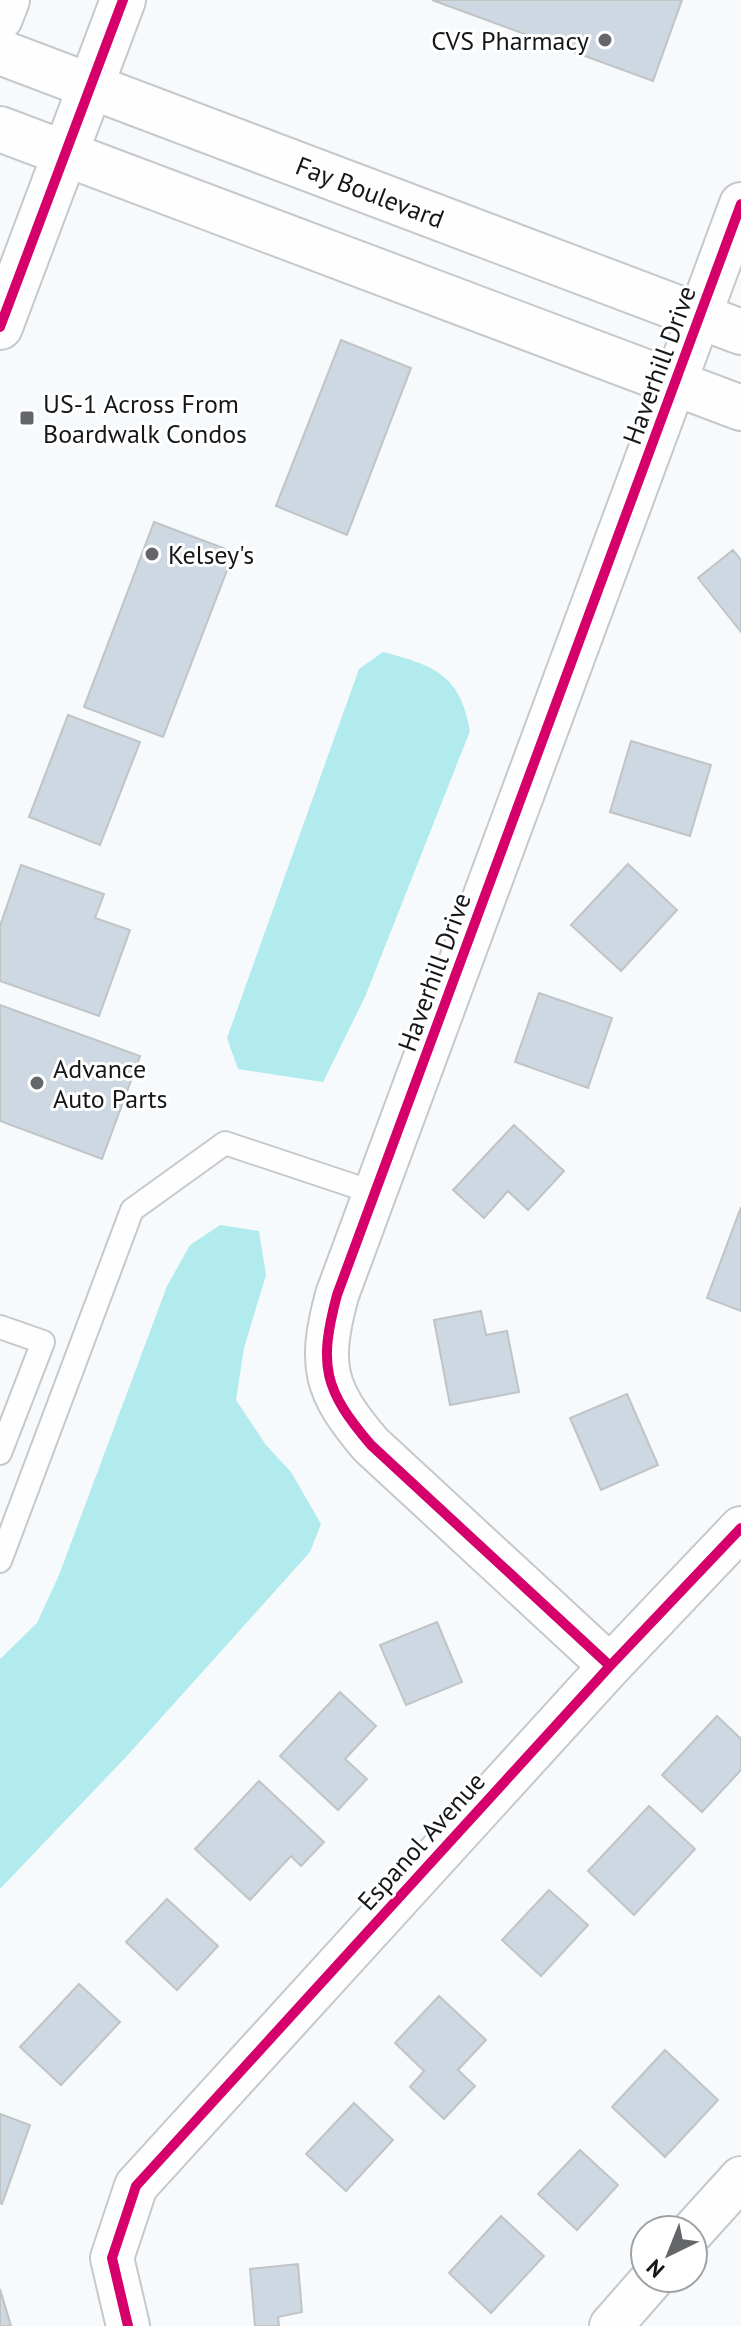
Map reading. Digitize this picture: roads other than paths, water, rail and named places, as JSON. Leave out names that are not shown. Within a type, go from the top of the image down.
[{"type":"main road","points":[[0,18],[7,0]]},
{"type":"main road","points":[[0,327],[123,0]]},
{"type":"main road","name":"Fay Boulevard","points":[[0,52],[741,332]]},
{"type":"main road","points":[[0,129],[741,408]]},
{"type":"street","name":"Haverhill Drive","points":[[610,1666],[371,1445],[340,1408],[327,1373],[327,1331],[337,1295],[741,204]]},
{"type":"street","name":"Espanol Avenue","points":[[128,2326],[112,2258],[136,2186],[610,1666],[741,1528]]},
{"type":"street","points":[[708,2214],[741,2178]]},
{"type":"street","points":[[611,2326],[639,2294]]},
{"type":"lane","points":[[0,1561],[7,1524],[132,1210],[225,1143],[375,1193]]},
{"type":"lane","points":[[0,1327],[43,1342],[6,1423],[0,1453]]},
{"type":"water","points":[[383,652],[417,662],[442,675],[460,697],[470,731],[365,997],[323,1082],[238,1069],[227,1038],[359,669]]},
{"type":"water","points":[[220,1225],[259,1231],[266,1275],[244,1348],[236,1400],[266,1445],[291,1472],[321,1524],[310,1552],[126,1757],[0,1889],[0,1659],[37,1623],[59,1575],[167,1286],[190,1245]]},
{"type":"place","name":"CVS Pharmacy","points":[[605,40]]},
{"type":"place","name":"US-1 Across From Boardwalk Condos","points":[[27,418]]},
{"type":"place","name":"Kelsey's","points":[[152,554]]},
{"type":"place","name":"Advance Auto Parts","points":[[37,1083]]}]
